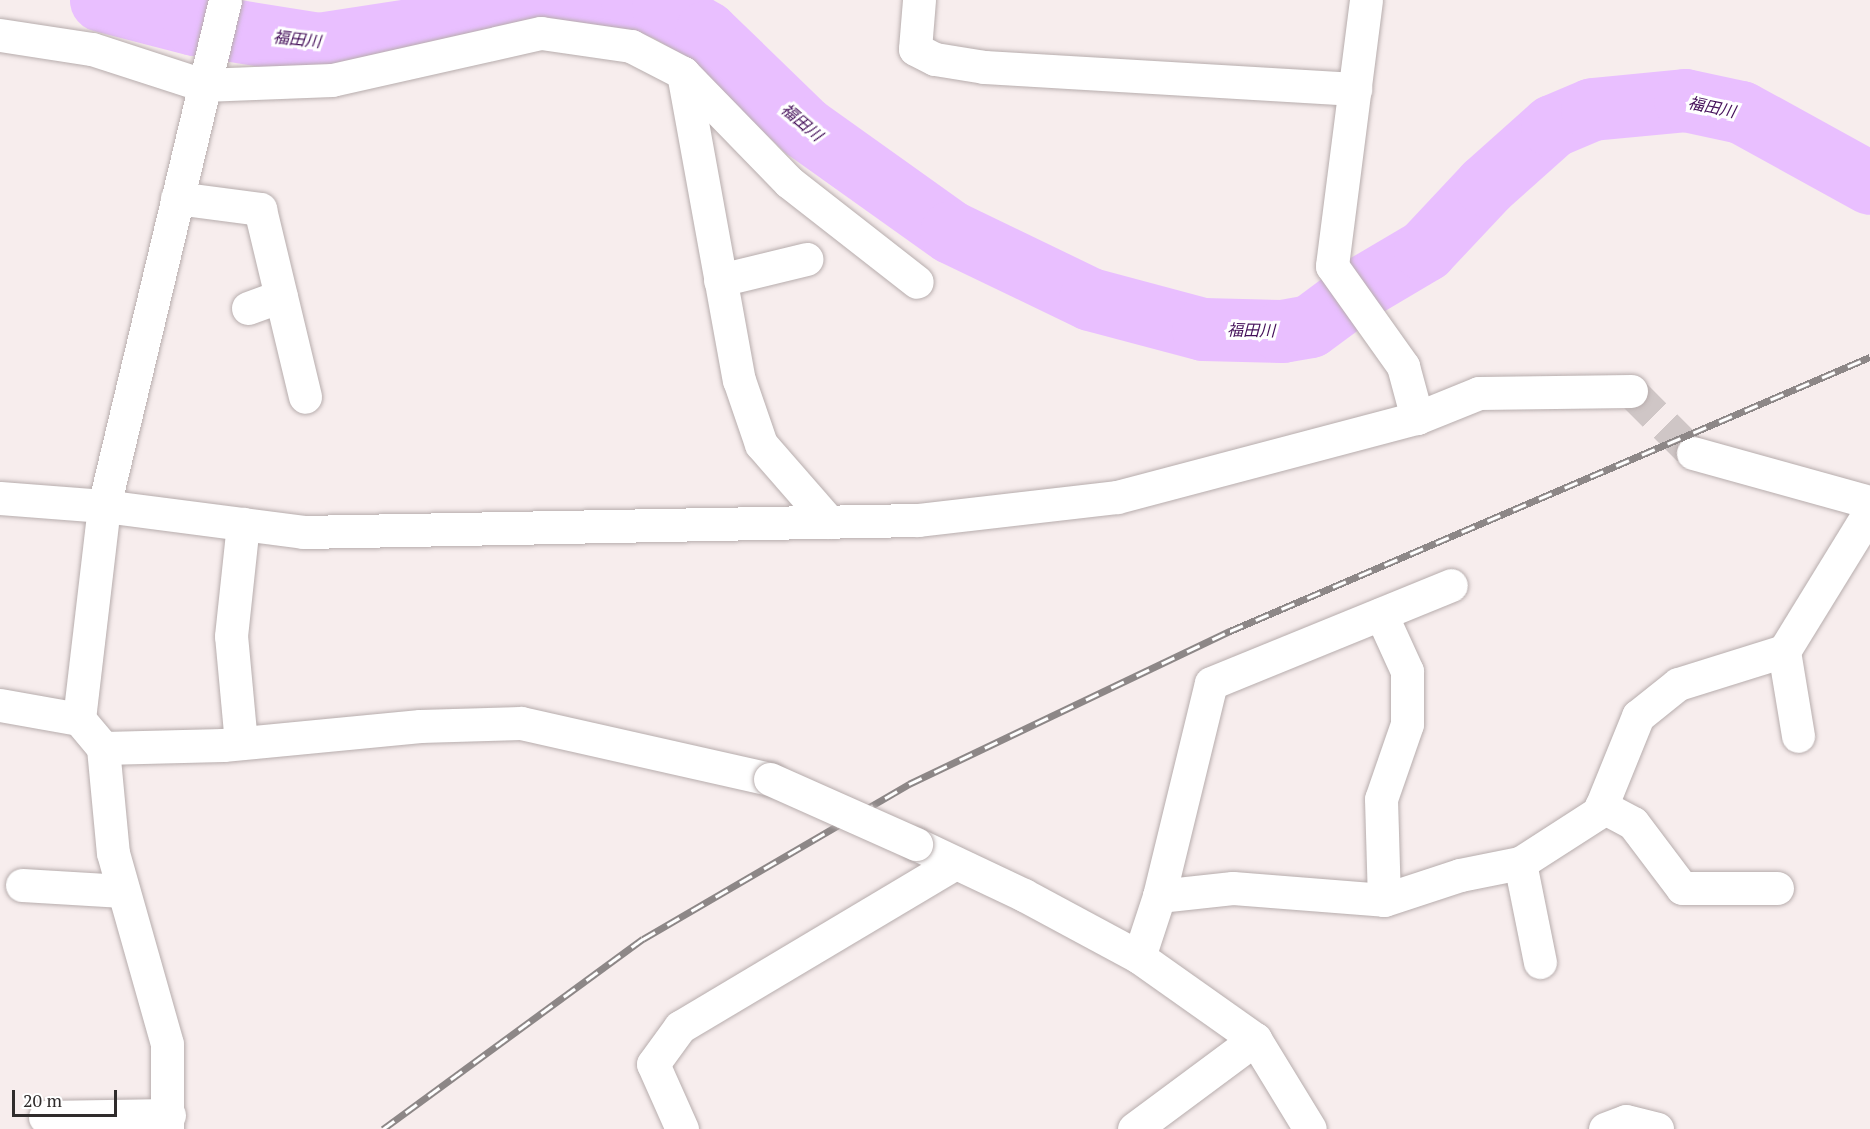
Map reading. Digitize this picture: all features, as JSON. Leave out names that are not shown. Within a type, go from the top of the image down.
[{"type":"street","points":[[79,719],[104,506],[225,0]]},
{"type":"street","points":[[920,0],[915,49],[935,59],[984,67],[1355,89]]},
{"type":"street","points":[[1366,0],[1332,266],[1403,366],[1418,418]]},
{"type":"street","points":[[0,35],[92,49],[203,85],[332,80],[541,33],[631,46],[683,74],[789,182],[917,282]]},
{"type":"street","points":[[683,74],[739,380],[761,444],[829,522]]},
{"type":"street","points":[[177,198],[260,209],[305,397]]},
{"type":"street","points":[[720,280],[806,259]]},
{"type":"street","points":[[248,308],[281,296]]},
{"type":"street","points":[[0,498],[104,506],[303,532],[918,520],[1117,497],[1418,418],[1479,393],[1631,391]]},
{"type":"street","points":[[1693,453],[1870,502]]},
{"type":"street","points":[[1798,736],[1784,651],[1870,511]]},
{"type":"street","points":[[241,743],[231,636],[243,524]]},
{"type":"street","points":[[1139,957],[1159,896],[1211,683],[1451,585]]},
{"type":"street","points":[[1381,614],[1407,671],[1407,724],[1381,799],[1384,900]]},
{"type":"street","points":[[1159,896],[1233,888],[1384,900],[1460,875],[1520,863],[1599,812],[1638,716],[1678,684],[1784,651]]},
{"type":"street","points":[[0,705],[79,719],[103,748],[113,853],[167,1044],[168,1122],[45,1117]]},
{"type":"street","points":[[103,748],[241,743],[420,726],[521,723],[770,779],[1024,895],[1139,957],[1255,1039],[1310,1129]]},
{"type":"street","points":[[1601,806],[1633,823],[1682,888],[1778,888]]},
{"type":"street","points":[[1520,863],[1540,962]]},
{"type":"street","points":[[682,1129],[653,1064],[680,1028],[953,864]]},
{"type":"street","points":[[22,885],[123,891]]},
{"type":"street","points":[[1134,1129],[1255,1039]]},
{"type":"street","points":[[1605,1129],[1626,1121],[1657,1129]]},
{"type":"waterway","name":"福田川","points":[[101,0],[194,24],[319,44],[602,0]]},
{"type":"waterway","name":"福田川","points":[[632,0],[663,7],[706,32],[805,128],[951,232],[1090,299],[1203,329],[1282,331],[1310,326],[1364,286],[1425,250],[1486,185],[1552,126],[1592,109],[1685,100],[1741,112],[1870,183]]},
{"type":"tunnel","points":[[1631,391],[1693,453]]},
{"type":"railway","points":[[383,1129],[643,939],[909,784],[1230,631],[1870,357]]}]
